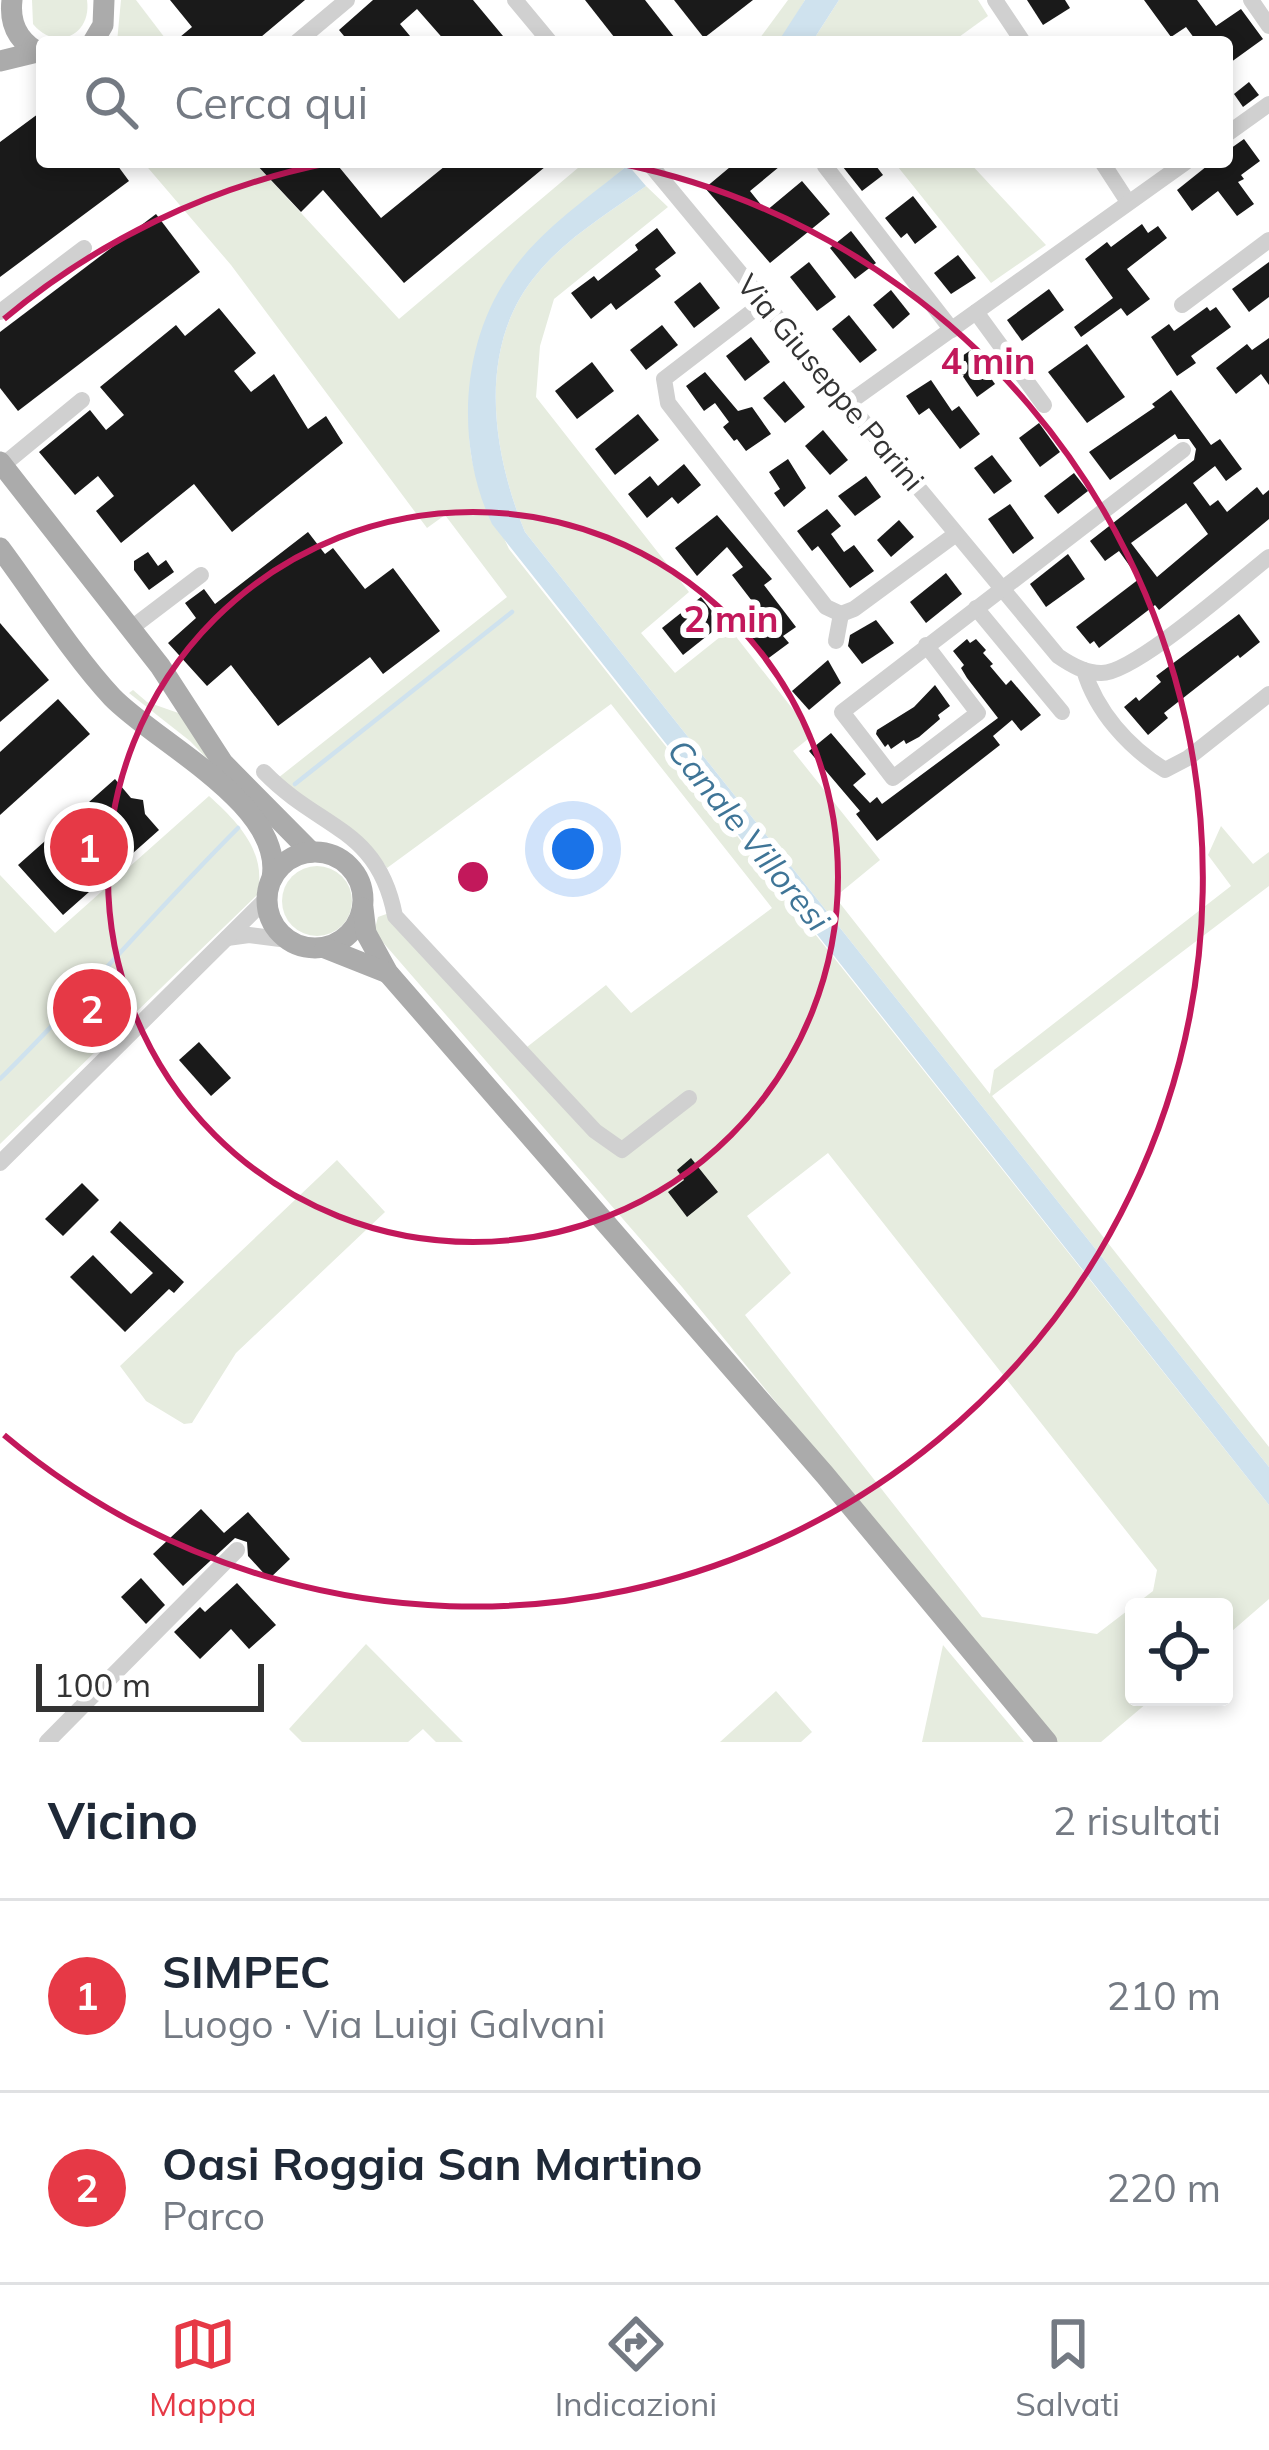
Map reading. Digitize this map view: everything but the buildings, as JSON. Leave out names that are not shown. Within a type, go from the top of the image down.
[{"type":"main road","points":[[96,36],[104,0]]},
{"type":"main road","points":[[8,10],[17,33],[36,50]]},
{"type":"main road","points":[[0,61],[23,52],[36,53]]},
{"type":"main road","points":[[1,463],[160,666],[263,819],[275,863],[269,914],[288,940],[306,948],[325,948],[388,973]]},
{"type":"main road","points":[[0,548],[113,698],[263,819],[311,852],[337,856],[351,867],[363,890],[366,933],[388,973],[825,1475],[1047,1742]]},
{"type":"main road","points":[[270,888],[288,860],[311,852]]},
{"type":"main road","points":[[325,948],[350,934],[363,908]]},
{"type":"street","points":[[304,36],[346,0]]},
{"type":"street","points":[[995,0],[1019,36]]},
{"type":"street","points":[[1251,0],[1269,26]]},
{"type":"street","points":[[522,2],[546,36]]},
{"type":"street","points":[[1233,130],[1269,104]]},
{"type":"street","points":[[827,168],[952,330]]},
{"type":"street","points":[[1106,168],[1129,202]]},
{"type":"street","points":[[847,404],[1177,168]]},
{"type":"street","name":"Via Giuseppe Parini","points":[[654,169],[1058,656],[1084,670],[1090,691],[1136,750],[1165,770],[1188,758],[1269,694]]},
{"type":"street","points":[[1182,305],[1269,240]]},
{"type":"street","points":[[0,313],[84,248]]},
{"type":"street","points":[[763,303],[664,379],[663,392],[826,607],[842,614],[854,609],[956,534]]},
{"type":"street","points":[[976,312],[1044,405]]},
{"type":"street","points":[[1,463],[82,400]]},
{"type":"street","points":[[926,645],[978,713],[893,778],[842,712],[926,645],[1183,450]]},
{"type":"street","points":[[1084,670],[1102,674],[1133,663],[1269,557]]},
{"type":"street","points":[[130,629],[201,575]]},
{"type":"street","points":[[976,608],[1062,712]]},
{"type":"street","points":[[836,641],[842,614]]},
{"type":"street","points":[[264,772],[293,799],[353,836],[375,857],[389,884],[395,916],[595,1132],[622,1150],[689,1098]]},
{"type":"street","points":[[0,1163],[227,938],[270,888]]},
{"type":"street","points":[[227,938],[249,934],[288,940]]},
{"type":"street","points":[[46,1742],[237,1550]]},
{"type":"shaded area","points":[[32,0],[87,0],[84,22],[70,36],[50,36],[33,24]]},
{"type":"shaded area","points":[[121,0],[136,0],[163,36],[118,36]]},
{"type":"shaded area","points":[[788,0],[805,0],[784,36],[761,36]]},
{"type":"shaded area","points":[[839,0],[978,0],[988,16],[960,36],[816,36]]},
{"type":"shaded area","points":[[148,168],[260,168],[399,319],[578,168],[624,168],[543,239],[500,293],[485,324],[470,400],[476,475],[509,549],[1269,1505],[1269,1599],[1233,1630],[1233,1598],[1144,1598],[1153,1591],[1157,1570],[828,1153],[747,1216],[791,1273],[745,1315],[982,1617],[1097,1634],[1125,1612],[1125,1706],[1143,1706],[1101,1742],[1053,1742],[682,1287],[374,932],[378,917],[392,912],[527,1047],[606,985],[631,1013],[772,908],[611,704],[387,868],[278,778],[507,597],[445,515],[427,528],[231,265]]},
{"type":"shaded area","points":[[899,168],[975,168],[1046,245],[991,283]]},
{"type":"shaded area","points":[[646,186],[668,207],[554,299],[540,346],[536,397],[689,592],[641,633],[675,673],[730,629],[813,735],[793,751],[880,860],[835,897],[990,1094],[994,1070],[1231,886],[1208,855],[1221,826],[1253,864],[1269,852],[1269,886],[992,1096],[1269,1447],[1269,1467],[525,532],[498,434],[498,366],[505,333],[518,302],[548,261]]},
{"type":"shaded area","points":[[133,690],[147,702],[184,715],[223,775],[190,741],[129,693]]},
{"type":"shaded area","points":[[209,796],[240,828],[254,852],[257,895],[0,1144],[0,875],[55,933]]},
{"type":"shaded area","points":[[317,866],[342,876],[352,901],[342,926],[317,936],[292,926],[282,901],[292,876]]},
{"type":"shaded area","points":[[337,1160],[385,1212],[236,1353],[192,1423],[184,1424],[146,1401],[120,1366]]},
{"type":"shaded area","points":[[366,1644],[463,1742],[436,1742],[423,1729],[408,1742],[302,1742],[289,1729]]},
{"type":"shaded area","points":[[943,1645],[1024,1742],[922,1742]]},
{"type":"shaded area","points":[[776,1691],[812,1732],[801,1742],[720,1742]]},
{"type":"water","points":[[805,0],[839,0],[816,36],[782,36]]},
{"type":"water","name":"Canale Villoresi","points":[[624,168],[631,168],[646,186],[548,261],[518,302],[505,333],[498,366],[498,434],[525,532],[1269,1467],[1269,1505],[492,524],[473,463],[468,399],[472,367],[491,306],[507,278],[563,217]]},
{"type":"waterway","points":[[295,784],[512,612]]},
{"type":"waterway","points":[[0,1079],[238,828]]},
{"type":"place","name":"SIMPEC","points":[[89,847]]},
{"type":"place","name":"Oasi Roggia San Martino","points":[[92,1008]]}]
